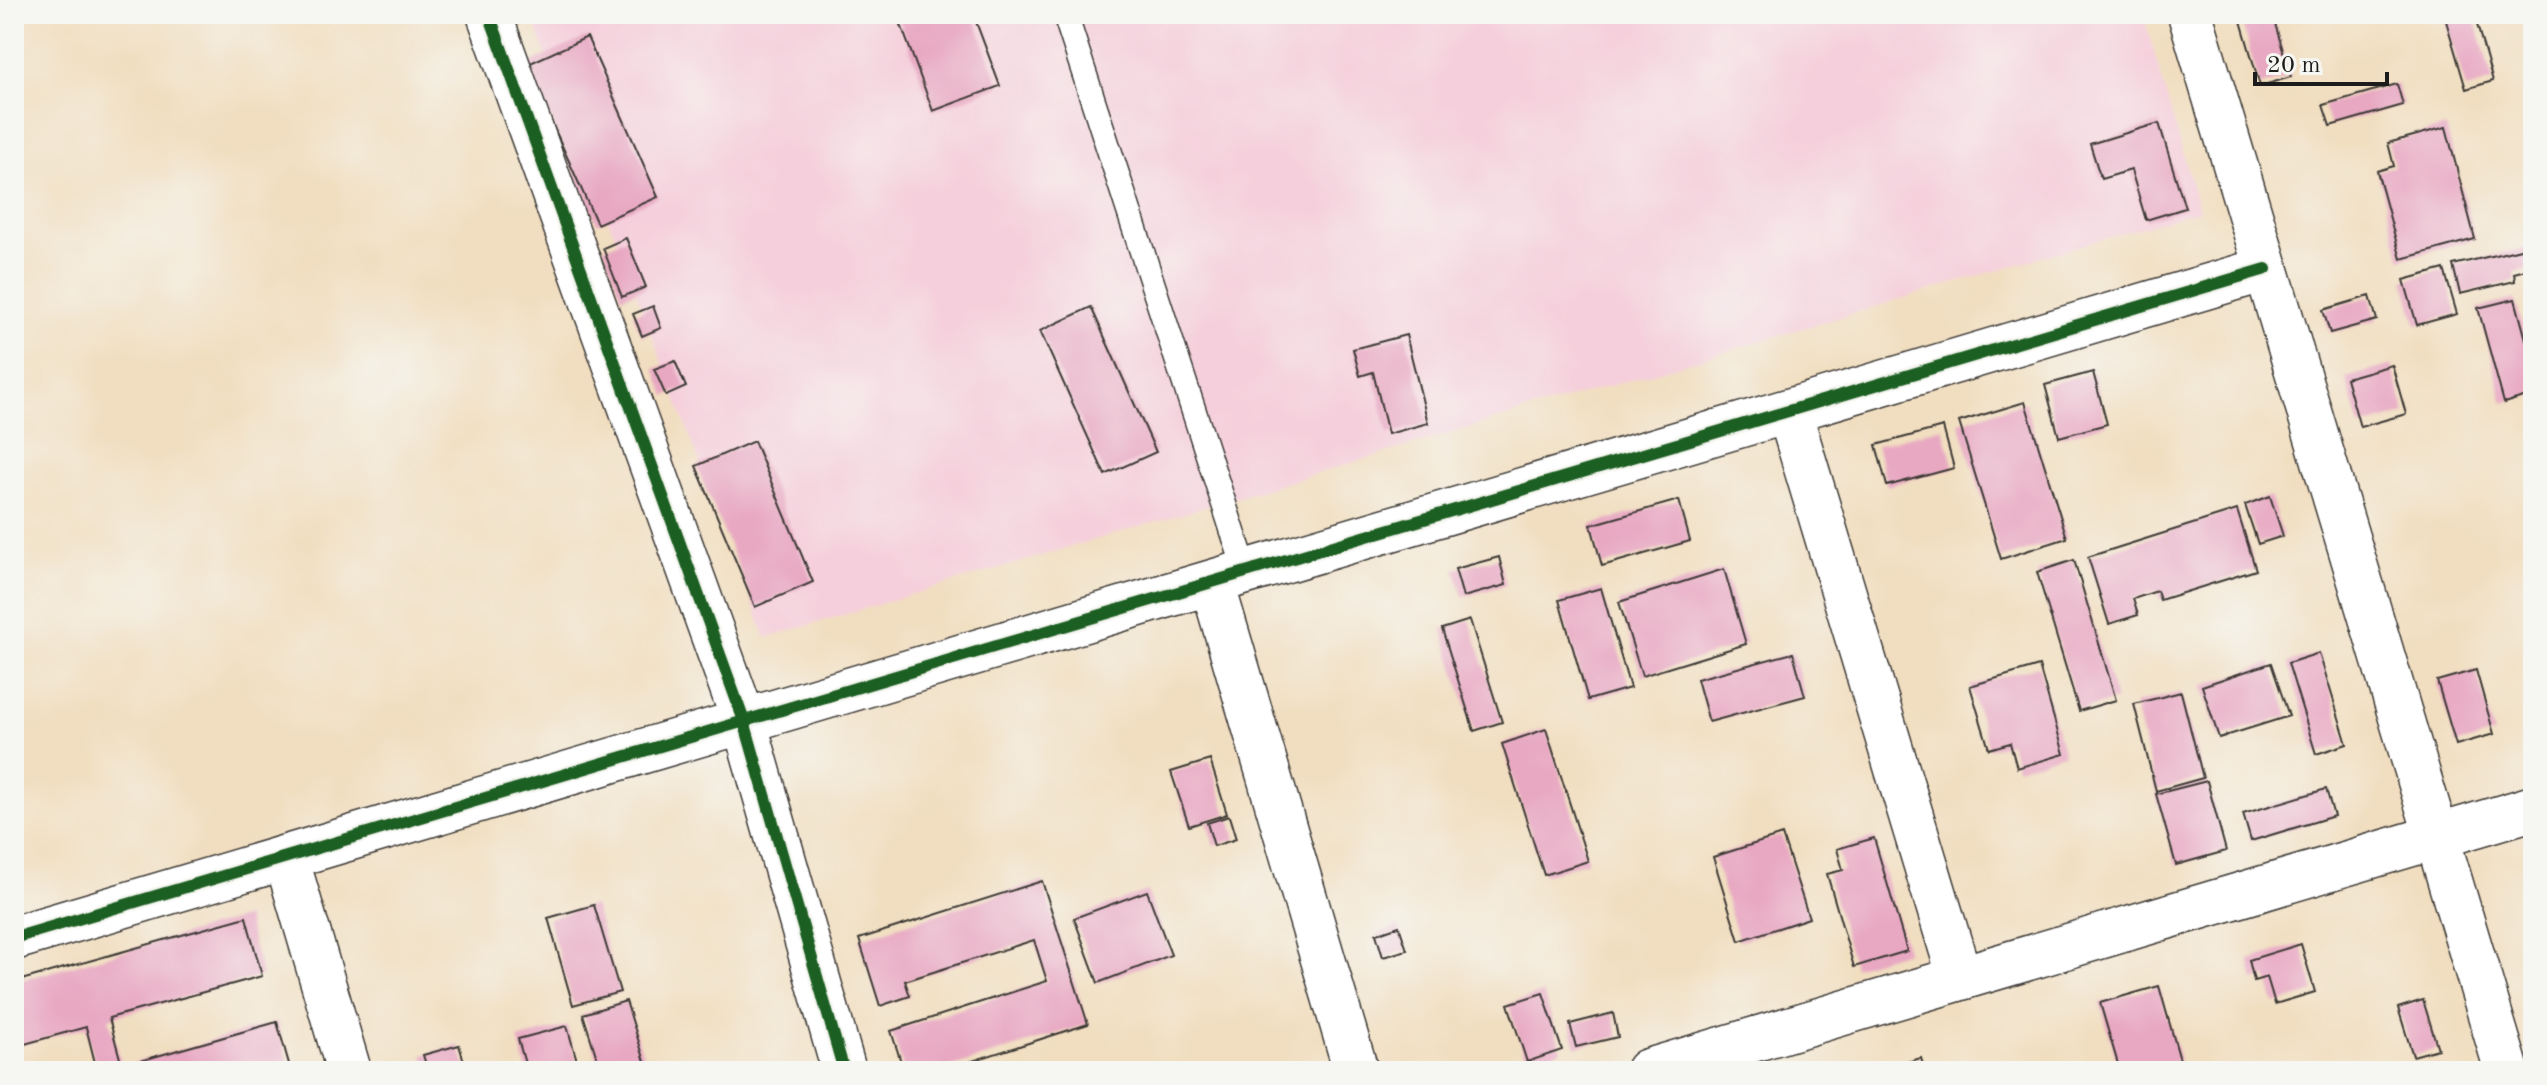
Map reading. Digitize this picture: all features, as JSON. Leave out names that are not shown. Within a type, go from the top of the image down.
[{"type":"street","points":[[489,14],[744,721],[844,1071]]},
{"type":"street","points":[[2190,14],[2507,1071]]},
{"type":"street","points":[[14,938],[2266,269]]},
{"type":"street","points":[[1789,411],[1960,978]]},
{"type":"street","points":[[1229,577],[1356,1071]]},
{"type":"street","points":[[1648,1071],[2533,808]]},
{"type":"street","points":[[286,857],[349,1071]]},
{"type":"lane","points":[[1065,14],[1229,577]]},
{"type":"shaded area","points":[[531,14],[2143,14],[2199,210],[766,638]]},
{"type":"building","points":[[897,14],[973,14],[1000,86],[933,111]]},
{"type":"building","points":[[2239,14],[2272,14],[2291,77],[2260,86]]},
{"type":"building","points":[[2444,14],[2474,14],[2493,81],[2466,89]]},
{"type":"building","points":[[587,37],[658,197],[597,224],[526,65]]},
{"type":"building","points":[[2397,84],[2403,105],[2330,126],[2323,105]]},
{"type":"building","points":[[2159,123],[2185,208],[2146,220],[2131,170],[2101,179],[2090,144]]},
{"type":"building","points":[[2446,127],[2475,239],[2401,259],[2377,171],[2394,166],[2388,143]]},
{"type":"building","points":[[626,238],[646,287],[622,297],[603,248]]},
{"type":"building","points":[[2529,247],[2533,268],[2514,273],[2515,281],[2460,294],[2453,265]]},
{"type":"building","points":[[2444,269],[2457,314],[2417,325],[2404,280]]},
{"type":"building","points":[[2370,296],[2377,320],[2330,333],[2323,310]]},
{"type":"building","points":[[2515,299],[2533,365],[2533,394],[2504,403],[2478,308]]},
{"type":"building","points":[[653,306],[661,328],[642,336],[633,314]]},
{"type":"building","points":[[1091,307],[1156,452],[1105,475],[1040,331]]},
{"type":"building","points":[[1406,335],[1428,423],[1388,434],[1373,372],[1360,376],[1353,349]]},
{"type":"building","points":[[675,361],[686,387],[666,396],[654,369]]},
{"type":"building","points":[[2392,365],[2406,414],[2360,427],[2346,378]]},
{"type":"building","points":[[2093,372],[2107,424],[2059,437],[2045,385]]},
{"type":"building","points":[[2025,402],[2067,538],[2001,559],[1959,422]]},
{"type":"building","points":[[1943,427],[1954,468],[1887,486],[1876,445]]},
{"type":"building","points":[[754,441],[813,582],[755,607],[696,466]]},
{"type":"building","points":[[2270,496],[2283,536],[2258,544],[2245,505]]},
{"type":"building","points":[[1679,500],[1690,541],[1602,566],[1591,525]]},
{"type":"building","points":[[2237,510],[2256,570],[2160,600],[2157,591],[2133,599],[2138,615],[2109,624],[2088,557]]},
{"type":"building","points":[[1499,557],[1506,585],[1463,597],[1455,569]]},
{"type":"building","points":[[2074,560],[2116,700],[2079,711],[2037,572]]},
{"type":"building","points":[[1724,569],[1746,644],[1642,676],[1619,602]]},
{"type":"building","points":[[1601,588],[1630,688],[1588,700],[1559,600]]},
{"type":"building","points":[[1470,620],[1502,722],[1474,731],[1442,629]]},
{"type":"building","points":[[1793,653],[1805,696],[1709,722],[1697,679]]},
{"type":"building","points":[[2319,653],[2347,744],[2316,754],[2288,663]]},
{"type":"building","points":[[2271,663],[2289,716],[2219,738],[2202,686]]},
{"type":"building","points":[[2039,666],[2064,754],[2017,768],[2010,743],[1989,749],[1970,686]]},
{"type":"building","points":[[2476,670],[2494,734],[2456,745],[2437,681]]},
{"type":"building","points":[[2181,692],[2203,778],[2156,791],[2134,704]]},
{"type":"building","points":[[1546,729],[1588,861],[1544,875],[1502,744]]},
{"type":"building","points":[[1210,760],[1227,814],[1189,826],[1171,772]]},
{"type":"building","points":[[2207,781],[2226,851],[2176,865],[2156,794]]},
{"type":"building","points":[[2326,789],[2334,816],[2251,841],[2243,814]]},
{"type":"building","points":[[1229,816],[1236,839],[1214,846],[1207,823]]},
{"type":"building","points":[[1782,835],[1809,918],[1739,941],[1713,857]]},
{"type":"building","points":[[1874,838],[1907,951],[1854,967],[1827,874],[1843,870],[1837,849]]},
{"type":"building","points":[[1042,881],[1088,1024],[941,1071],[904,1071],[891,1031],[1047,981],[1034,940],[905,981],[910,996],[880,1006],[859,939]]},
{"type":"building","points":[[1147,891],[1171,955],[1098,983],[1074,918]]},
{"type":"building","points":[[594,905],[620,992],[573,1005],[548,918]]},
{"type":"building","points":[[246,917],[262,976],[109,1018],[122,1066],[277,1022],[291,1071],[97,1071],[86,1027],[14,1047],[14,982]]},
{"type":"building","points":[[1399,926],[1407,950],[1383,957],[1376,934]]},
{"type":"building","points":[[2301,944],[2315,992],[2275,1004],[2267,977],[2254,981],[2249,960]]},
{"type":"building","points":[[2159,986],[2180,1060],[2143,1071],[2120,1071],[2100,1003]]},
{"type":"building","points":[[1543,993],[1562,1050],[1527,1062],[1508,1004]]},
{"type":"building","points":[[2423,1000],[2438,1049],[2413,1056],[2398,1008]]},
{"type":"building","points":[[626,1001],[648,1071],[601,1071],[583,1014]]},
{"type":"building","points":[[1613,1013],[1618,1037],[1576,1047],[1570,1024]]},
{"type":"building","points":[[567,1026],[580,1071],[527,1071],[518,1039]]},
{"type":"building","points":[[459,1045],[467,1071],[428,1071],[423,1055]]},
{"type":"building","points":[[1921,1058],[1925,1071],[1887,1071],[1886,1068]]},
{"type":"cycle path","points":[[489,14],[744,721],[844,1071]]},
{"type":"cycle path","points":[[14,938],[2266,269]]}]
